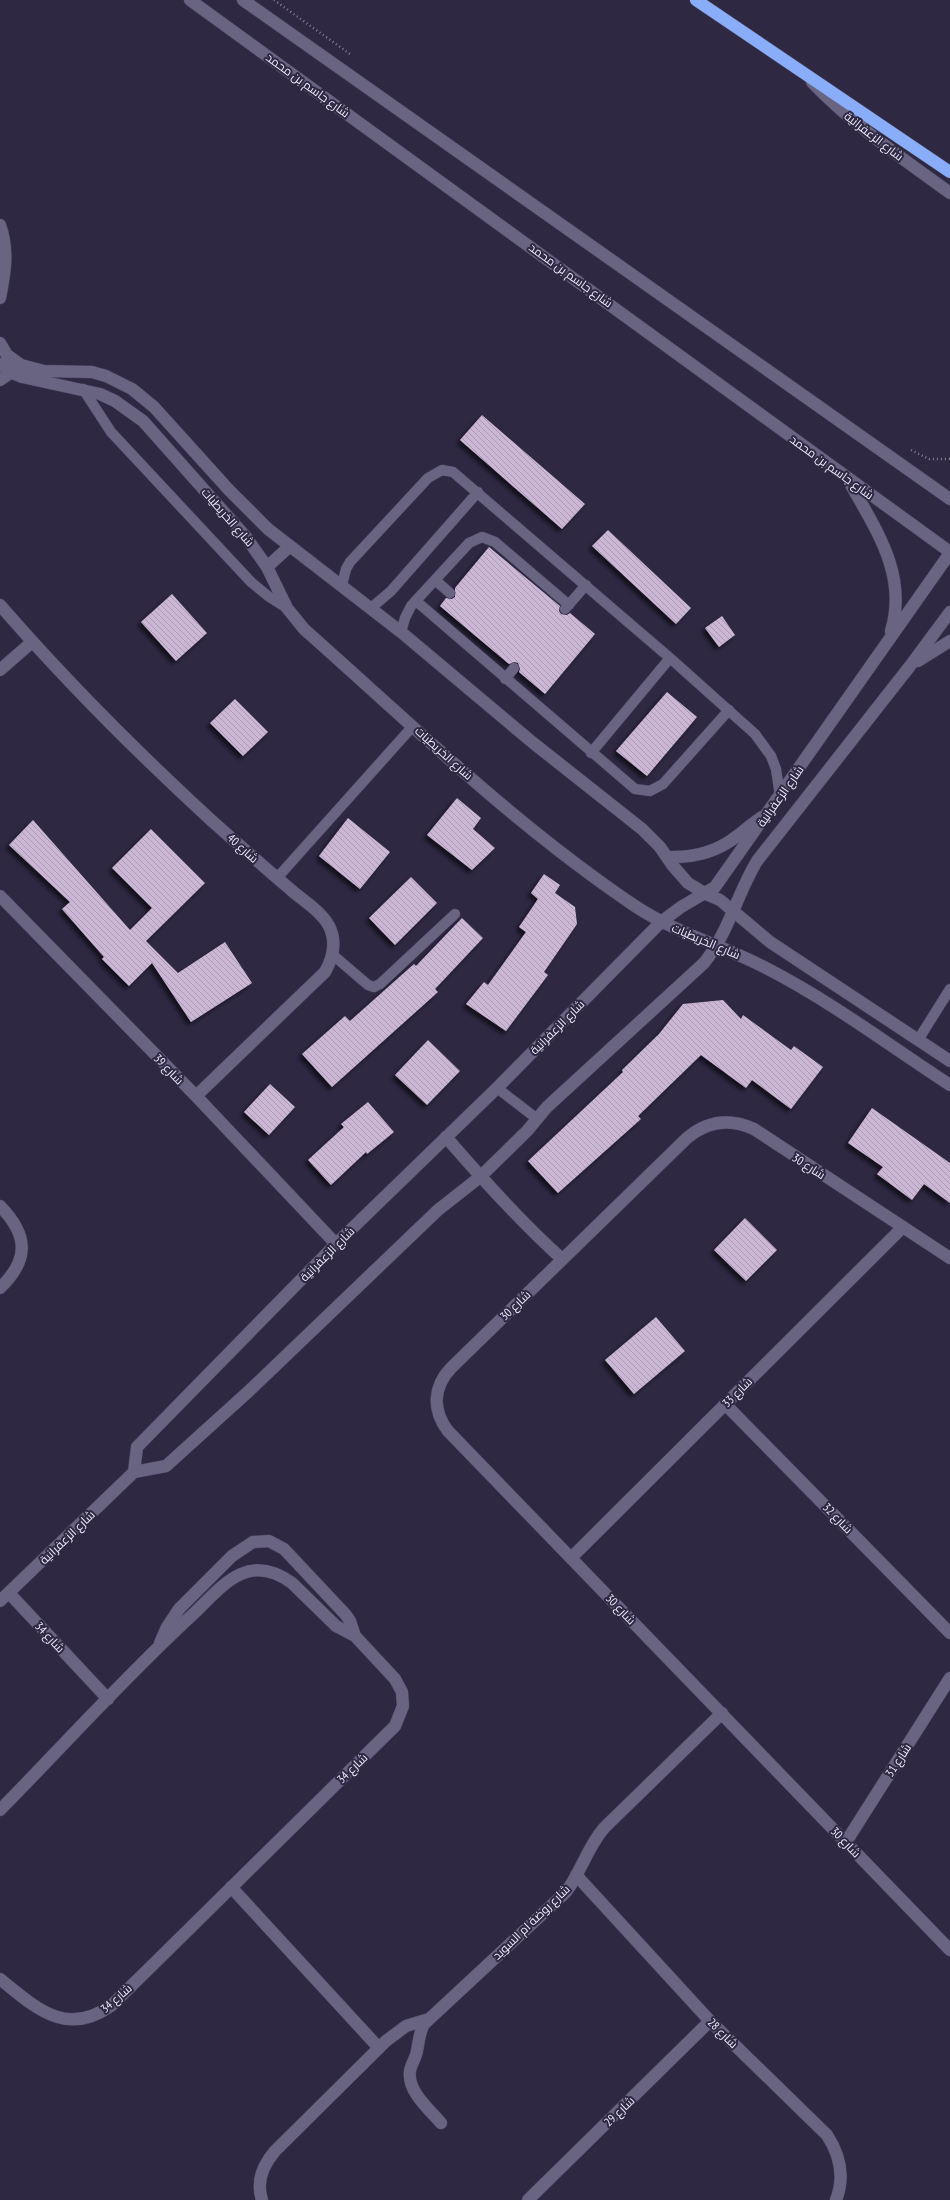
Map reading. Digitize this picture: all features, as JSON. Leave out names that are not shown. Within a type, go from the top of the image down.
[{"type":"highway","points":[[696,0],[744,30],[804,74],[950,172]]},
{"type":"street","name":"شارع جاسم بن محمد","points":[[190,0],[950,553]]},
{"type":"street","points":[[243,0],[950,499]]},
{"type":"street","name":"شارع الزعفرانية","points":[[804,74],[826,97],[868,133],[950,193]]},
{"type":"street","points":[[0,225],[3,261],[0,298]]},
{"type":"street","name":"شارع الخريطيات","points":[[0,343],[22,377],[83,389],[115,401],[143,421],[246,537],[267,567],[287,608],[304,629],[460,768],[537,832],[635,906],[661,922],[743,956],[792,982],[950,1085]]},
{"type":"street","name":"شارع الخريطيات","points":[[0,364],[16,369],[92,372],[106,376],[132,388],[154,408],[248,510],[289,547],[371,608],[532,742],[642,828],[688,883],[706,894],[720,900],[734,910],[770,942],[950,1061]]},
{"type":"street","points":[[0,380],[16,369]]},
{"type":"street","points":[[848,478],[884,544],[894,572],[895,612],[890,637]]},
{"type":"street","points":[[267,567],[289,547]]},
{"type":"street","name":"شارع الزعفرانية","points":[[134,1472],[137,1447],[336,1244],[497,1088],[661,922],[681,907],[706,894],[724,876],[950,553]]},
{"type":"street","name":"شارع 40","points":[[0,605],[32,642],[161,773],[323,918],[332,936],[333,955]]},
{"type":"street","name":"شارع الزعفرانية","points":[[4,1597],[134,1472],[166,1466],[255,1385],[438,1210],[480,1177],[527,1131],[536,1118],[704,963],[717,946],[734,910],[741,890],[757,861],[910,666],[950,612]]},
{"type":"street","points":[[910,666],[950,640]]},
{"type":"street","points":[[0,670],[32,642]]},
{"type":"street","points":[[667,857],[697,856],[712,851],[725,845],[768,814]]},
{"type":"street","name":"شارع 39","points":[[0,896],[196,1096],[336,1244]]},
{"type":"street","points":[[196,1096],[318,979],[330,964],[333,955]]},
{"type":"street","name":"شارع 30","points":[[950,1258],[754,1129],[734,1122],[724,1122],[704,1126],[691,1135],[562,1259],[445,1375],[438,1389],[436,1404],[442,1423],[448,1431],[950,1950]]},
{"type":"street","points":[[446,1137],[480,1177],[532,1232],[562,1259]]},
{"type":"street","points":[[0,1206],[15,1224],[22,1248],[16,1271],[0,1288]]},
{"type":"street","name":"شارع 33","points":[[571,1558],[903,1227]]},
{"type":"street","name":"شارع 32","points":[[725,1404],[950,1633]]},
{"type":"street","name":"شارع 34","points":[[159,1647],[167,1627],[179,1609],[238,1550],[253,1542],[261,1541],[269,1541],[284,1549],[346,1614],[355,1636]]},
{"type":"street","name":"شارع 34","points":[[0,1810],[159,1647],[232,1579],[249,1571],[268,1571],[285,1578],[336,1626],[355,1636],[399,1685],[403,1706],[399,1720],[395,1726],[112,2005],[100,2013],[87,2018],[73,2020],[59,2018],[33,2005],[0,1979]]},
{"type":"street","name":"شارع 34","points":[[4,1597],[108,1699]]},
{"type":"street","name":"شارع 31","points":[[846,1842],[950,1678]]},
{"type":"street","name":"شارع روضة ام السويد","points":[[441,2123],[412,2088],[410,2081],[409,2072],[417,2050],[419,2036],[428,2019],[559,1898],[576,1876],[588,1850],[604,1828],[722,1713]]},
{"type":"street","name":"شارع 28","points":[[576,1876],[710,2021],[827,2135],[833,2143],[840,2163],[840,2184],[836,2200]]},
{"type":"street","points":[[231,1887],[379,2048]]},
{"type":"street","name":"شارع روضة ام السويد","points":[[262,2200],[260,2186],[261,2177],[268,2159],[379,2048],[406,2026],[428,2019]]},
{"type":"street","name":"شارع 29","points":[[528,2200],[710,2021]]},
{"type":"lane","points":[[83,389],[111,432],[251,582],[268,596],[287,608]]},
{"type":"lane","points":[[342,585],[344,573],[350,562],[432,474],[442,470],[448,470],[457,474],[670,658],[729,710],[759,739],[771,756],[776,769],[780,796]]},
{"type":"lane","points":[[371,608],[391,591],[478,492]]},
{"type":"lane","points":[[401,632],[407,612],[473,540],[487,538],[495,542],[567,607],[586,586]]},
{"type":"lane","points":[[435,580],[450,594]]},
{"type":"lane","points":[[416,601],[629,786],[636,790],[650,791],[657,789],[669,778],[729,710]]},
{"type":"lane","points":[[591,752],[670,658]]},
{"type":"lane","points":[[505,679],[514,668]]},
{"type":"lane","points":[[277,878],[413,726]]},
{"type":"lane","points":[[333,955],[368,985],[374,987],[380,984],[455,914]]},
{"type":"lane","points":[[918,1040],[950,989]]},
{"type":"lane","points":[[497,1088],[536,1118]]},
{"type":"building","points":[[482,415],[585,504],[562,529],[460,440]]},
{"type":"building","points":[[608,530],[691,608],[676,624],[592,546]]},
{"type":"building","points":[[489,547],[560,606],[559,611],[561,614],[567,615],[570,613],[595,634],[545,694],[519,672],[520,669],[518,663],[515,662],[509,664],[440,606],[446,598],[452,599],[455,597],[455,588]]},
{"type":"building","points":[[172,594],[207,633],[176,661],[141,622]]},
{"type":"building","points":[[722,616],[735,635],[719,647],[705,628]]},
{"type":"building","points":[[667,692],[697,717],[647,776],[616,751]]},
{"type":"building","points":[[235,699],[268,732],[243,756],[210,723]]},
{"type":"building","points":[[457,798],[481,818],[473,829],[495,848],[472,870],[427,835]]},
{"type":"building","points":[[348,818],[390,852],[360,889],[319,856]]},
{"type":"building","points":[[33,820],[130,930],[152,908],[112,868],[151,829],[205,883],[146,941],[178,973],[225,942],[252,983],[191,1022],[152,963],[129,986],[102,959],[104,957],[62,909],[70,902],[9,845]]},
{"type":"building","points":[[544,874],[560,885],[555,893],[575,907],[577,924],[544,972],[548,975],[506,1031],[466,1004],[484,982],[488,985],[526,932],[519,927],[538,899],[531,893]]},
{"type":"building","points":[[411,877],[437,903],[395,945],[369,918]]},
{"type":"building","points":[[462,918],[483,938],[435,989],[438,992],[332,1087],[302,1054],[345,1016],[350,1021],[414,964],[416,966]]},
{"type":"building","points":[[723,1000],[741,1019],[743,1015],[791,1050],[794,1046],[823,1067],[791,1109],[752,1080],[746,1088],[701,1055],[638,1116],[641,1119],[558,1193],[528,1161],[623,1072],[622,1070],[659,1034],[683,1004]]},
{"type":"building","points":[[428,1040],[460,1071],[427,1105],[395,1075]]},
{"type":"building","points":[[270,1084],[295,1107],[269,1135],[244,1112]]},
{"type":"building","points":[[368,1102],[394,1132],[367,1154],[366,1152],[331,1185],[308,1160],[344,1127],[341,1124]]},
{"type":"building","points":[[872,1108],[950,1163],[950,1203],[924,1184],[912,1200],[877,1174],[883,1167],[848,1143]]},
{"type":"building","points":[[745,1218],[777,1250],[746,1281],[714,1250]]},
{"type":"building","points":[[656,1317],[685,1351],[634,1394],[605,1360]]}]
